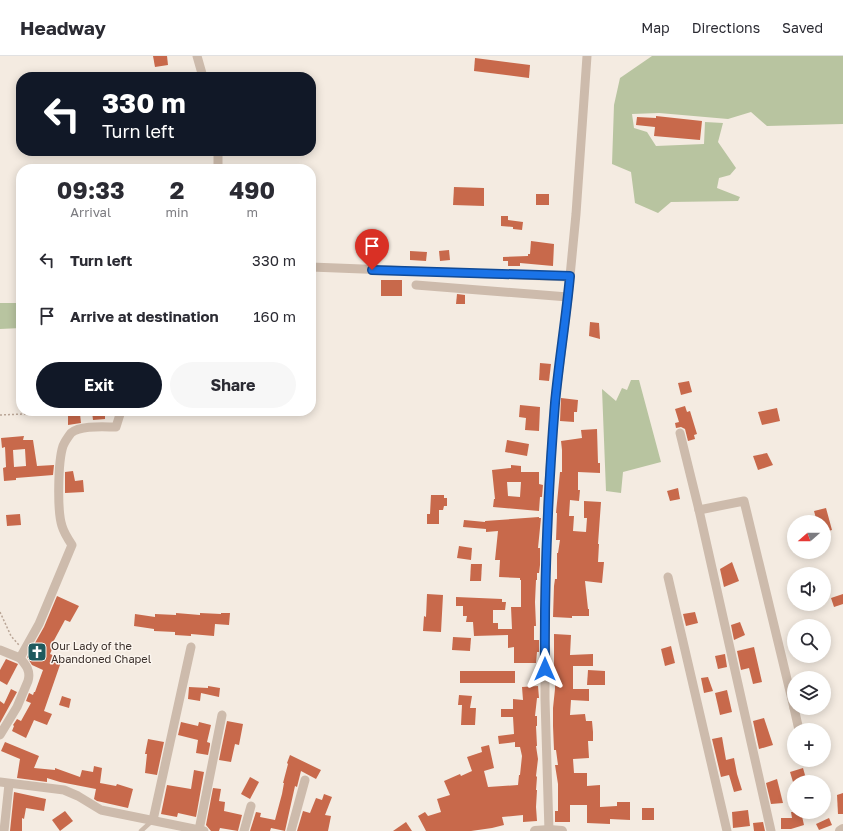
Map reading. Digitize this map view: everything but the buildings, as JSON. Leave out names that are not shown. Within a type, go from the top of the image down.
[{"type":"street","points":[[197,56],[202,72]]},
{"type":"street","points":[[549,830],[545,700],[544,592],[548,496],[555,401],[568,297],[576,214],[587,56]]},
{"type":"street","points":[[316,268],[570,276]]},
{"type":"street","points":[[416,285],[568,297]]},
{"type":"street","points":[[20,658],[39,624],[72,545],[62,525],[60,505],[61,460],[63,447],[67,438],[77,430],[116,427],[119,416]]},
{"type":"street","points":[[680,433],[700,510],[771,831]]},
{"type":"street","points":[[700,510],[744,501],[787,679]]},
{"type":"street","points":[[668,578],[727,831]]},
{"type":"street","points":[[153,820],[191,647]]},
{"type":"street","points":[[0,650],[20,658],[28,669],[29,677],[17,707],[0,735]]},
{"type":"street","points":[[4,831],[4,783],[64,790],[78,796],[101,810],[153,820],[185,829],[202,831],[222,715]]},
{"type":"street","points":[[291,831],[305,780]]},
{"type":"street","points":[[244,831],[251,806]]},
{"type":"street","points":[[535,831],[562,831]]},
{"type":"lane","points":[[141,831],[153,820]]},
{"type":"path","points":[[0,416],[16,415]]},
{"type":"path","points":[[0,612],[11,636],[21,648],[20,658]]},
{"type":"green space","points":[[652,56],[843,56],[843,124],[767,126],[751,112],[728,119],[659,113],[632,114],[634,128],[647,132],[656,146],[704,144],[705,122],[723,123],[718,142],[736,168],[730,175],[719,178],[717,188],[740,197],[738,201],[671,202],[658,213],[635,203],[631,172],[612,164],[614,105],[620,78]]},
{"type":"green space","points":[[0,303],[16,303],[16,328],[0,329]]},
{"type":"green space","points":[[631,380],[639,380],[661,462],[623,472],[621,493],[606,491],[602,389],[616,401],[622,388],[627,390]]},
{"type":"place","name":"Our Lady of the Abandoned Chapel","points":[[37,652]]},
{"type":"route","points":[[372,270],[570,276],[555,401],[548,496],[544,592],[545,669]]}]
